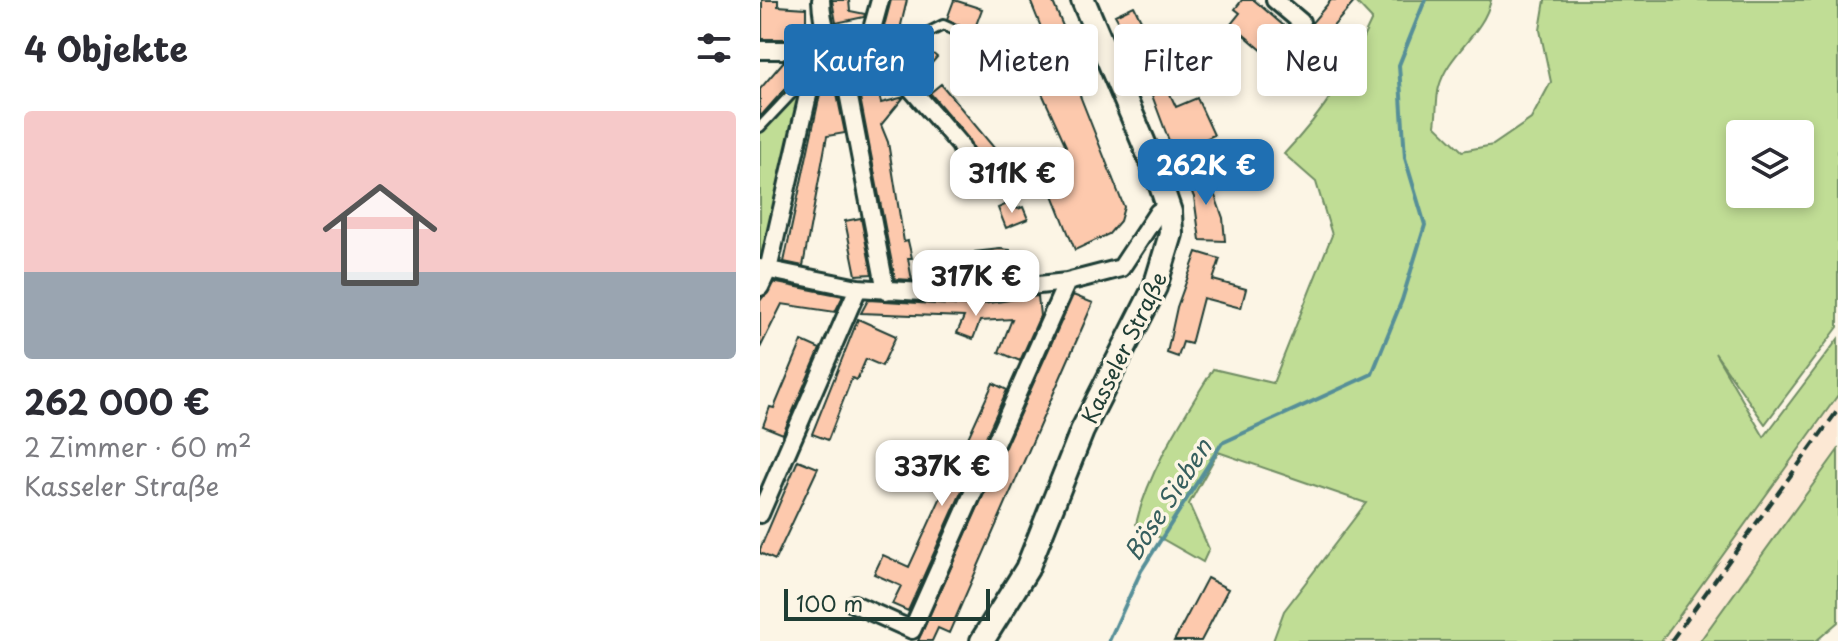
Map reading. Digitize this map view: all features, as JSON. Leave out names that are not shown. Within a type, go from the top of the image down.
[{"type":"main road","name":"Kasseler Straße","points":[[982,641],[1022,578],[1082,431],[1155,287],[1171,238],[1169,207],[1083,0]]},
{"type":"street","points":[[821,0],[823,24]]},
{"type":"street","points":[[873,24],[880,0]]},
{"type":"street","points":[[1275,0],[1301,22]]},
{"type":"street","points":[[760,50],[784,50]]},
{"type":"street","points":[[760,287],[807,96]]},
{"type":"street","points":[[849,96],[886,291]]},
{"type":"street","points":[[917,96],[960,145],[964,155]]},
{"type":"street","points":[[764,269],[858,288],[954,294],[1067,282],[1121,268],[1156,214],[1169,207]]},
{"type":"street","points":[[854,604],[912,630],[1067,282]]},
{"type":"street","points":[[760,514],[858,288]]},
{"type":"lane","points":[[760,127],[789,96]]},
{"type":"shaded area","points":[[1838,395],[1838,450],[1700,641],[1661,641]]},
{"type":"green space","points":[[1354,0],[1491,0],[1481,24],[1443,75],[1438,91],[1435,125],[1462,151],[1493,145],[1531,119],[1551,82],[1540,30],[1545,0],[1838,0],[1838,327],[1765,424],[1715,353],[1764,437],[1838,339],[1838,395],[1661,641],[1273,641],[1284,611],[1366,503],[1218,452],[1189,504],[1209,549],[1203,562],[1136,524],[1158,463],[1213,369],[1273,383],[1332,235],[1316,182],[1284,154],[1330,96],[1367,96],[1367,29],[1372,19]]},
{"type":"green space","points":[[789,96],[807,96],[760,268],[760,128]]},
{"type":"green space","points":[[1838,450],[1838,622],[1816,641],[1700,641]]},
{"type":"building","points":[[762,0],[778,0],[778,6],[806,8],[806,24],[784,24],[784,39],[762,39]]},
{"type":"building","points":[[832,0],[849,0],[850,11],[865,14],[864,17],[836,23]]},
{"type":"building","points":[[891,0],[907,0],[901,24],[885,24]]},
{"type":"building","points":[[954,0],[982,9],[976,24],[956,24],[947,19]]},
{"type":"building","points":[[1030,0],[1052,0],[1062,24],[1040,24]]},
{"type":"building","points":[[1242,0],[1254,0],[1282,24],[1257,24],[1257,46],[1241,32],[1241,24],[1231,24],[1240,13],[1235,9]]},
{"type":"building","points":[[1331,0],[1356,0],[1335,24],[1311,24]]},
{"type":"building","points":[[1134,6],[1143,24],[1120,24],[1115,15]]},
{"type":"building","points":[[784,61],[784,90],[760,117],[760,89]]},
{"type":"building","points":[[941,84],[1000,155],[984,167],[968,138],[933,96],[934,90]]},
{"type":"building","points":[[820,96],[837,96],[845,133],[827,136],[803,266],[784,262]]},
{"type":"building","points":[[860,96],[879,96],[881,103],[904,97],[881,125],[888,142],[904,242],[908,241],[912,258],[908,258],[912,280],[895,279]]},
{"type":"building","points":[[1043,96],[1080,96],[1124,207],[1120,221],[1109,234],[1075,250],[1038,157],[1066,146]]},
{"type":"building","points":[[1152,96],[1171,96],[1176,107],[1197,98],[1214,135],[1174,154]]},
{"type":"building","points":[[1205,168],[1223,218],[1225,241],[1200,240],[1194,197],[1185,176]]},
{"type":"building","points":[[1007,204],[1018,209],[1023,207],[1028,219],[1006,228],[998,208]]},
{"type":"building","points":[[861,218],[872,274],[856,275],[845,221]]},
{"type":"building","points":[[1010,250],[1011,273],[976,274],[975,252]]},
{"type":"building","points":[[1197,252],[1220,259],[1213,280],[1246,289],[1241,308],[1203,298],[1191,344],[1183,342],[1178,357],[1167,353],[1177,307]]},
{"type":"building","points":[[774,282],[843,296],[835,312],[782,304],[760,348],[760,301]]},
{"type":"building","points":[[1073,295],[1093,303],[949,633],[938,628],[932,641],[918,641]]},
{"type":"building","points":[[1038,296],[1040,316],[1020,361],[999,352],[1012,319],[980,321],[973,339],[957,333],[964,317],[861,313],[868,300],[969,306]]},
{"type":"building","points":[[858,319],[896,336],[882,366],[866,359],[857,380],[852,378],[828,440],[812,434]]},
{"type":"building","points":[[802,341],[820,349],[783,434],[763,426],[770,407],[774,408]]},
{"type":"building","points":[[993,383],[1007,390],[908,611],[892,604],[901,586],[874,574],[883,555],[909,567]]},
{"type":"building","points":[[798,460],[818,468],[775,560],[760,553],[760,549]]},
{"type":"building","points":[[1207,578],[1228,589],[1210,624],[1201,641],[1174,641]]},
{"type":"waterway","name":"Böse Sieben","points":[[1109,641],[1141,571],[1222,443],[1372,374],[1402,300],[1425,225],[1405,158],[1399,65],[1425,0]]},
{"type":"railway","points":[[1671,641],[1838,410]]}]
